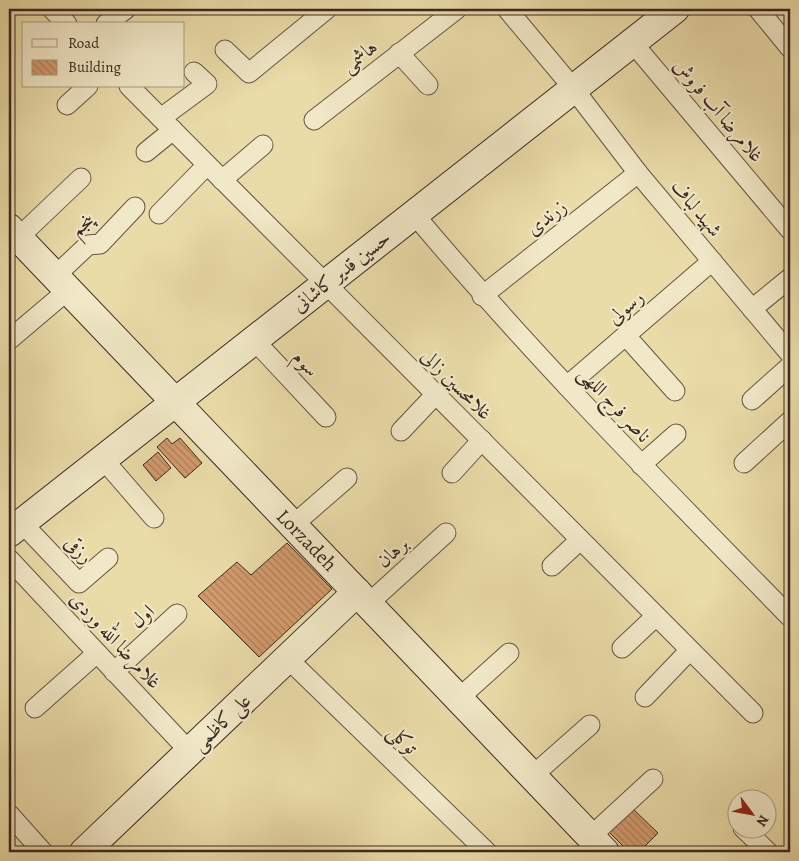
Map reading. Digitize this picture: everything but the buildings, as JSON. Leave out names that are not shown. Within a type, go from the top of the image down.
[{"type":"street","points":[[52,9],[65,22]]},
{"type":"street","points":[[109,22],[126,9]]},
{"type":"street","points":[[225,50],[249,73],[327,9]]},
{"type":"street","name":"هاشمی","points":[[314,120],[457,9]]},
{"type":"street","name":"شهید لباف","points":[[507,9],[573,88],[638,173],[790,354]]},
{"type":"street","name":"حسین قدیر کاشانی","points":[[15,528],[673,9]]},
{"type":"street","points":[[758,9],[788,40]]},
{"type":"street","name":"غلامرضا آب فروش","points":[[632,42],[784,211],[790,230]]},
{"type":"street","points":[[399,53],[428,86]]},
{"type":"street","points":[[146,152],[167,124],[207,84],[194,72]]},
{"type":"street","points":[[68,105],[86,88]]},
{"type":"street","name":"غلامحسین زالی","points":[[131,88],[753,713]]},
{"type":"street","points":[[222,180],[263,145]]},
{"type":"street","points":[[159,214],[207,165]]},
{"type":"street","name":"زرندی","points":[[482,296],[638,173]]},
{"type":"street","points":[[14,233],[81,178]]},
{"type":"street","name":"پنجم","points":[[9,340],[62,283],[88,245],[100,244],[135,207]]},
{"type":"street","name":"ناصر فرج اللهی","points":[[414,214],[482,296],[641,465],[790,618]]},
{"type":"street","name":"Lorzadeh","points":[[14,233],[363,598],[531,777],[598,844]]},
{"type":"street","name":"رسولی","points":[[567,386],[712,261]]},
{"type":"street","points":[[752,309],[790,278]]},
{"type":"street","points":[[626,336],[675,390]]},
{"type":"street","name":"سوم","points":[[254,340],[326,417]]},
{"type":"street","points":[[752,400],[790,366]]},
{"type":"street","points":[[401,431],[436,394]]},
{"type":"street","points":[[744,463],[790,421]]},
{"type":"street","points":[[641,465],[676,434]]},
{"type":"street","points":[[452,473],[482,440]]},
{"type":"street","points":[[103,459],[154,518]]},
{"type":"street","points":[[293,525],[347,478]]},
{"type":"street","name":"رزقی","points":[[15,528],[79,583],[108,558]]},
{"type":"street","name":"برهان","points":[[363,598],[446,533]]},
{"type":"street","points":[[552,566],[580,540]]},
{"type":"street","name":"غلامرضا الله وردی","points":[[9,560],[190,752]]},
{"type":"street","name":"علی کاظمی","points":[[84,852],[288,659],[363,598]]},
{"type":"street","name":"اول","points":[[114,672],[177,614]]},
{"type":"street","points":[[622,648],[656,616]]},
{"type":"street","points":[[645,697],[690,650]]},
{"type":"street","points":[[35,708],[96,653]]},
{"type":"street","points":[[458,699],[509,653]]},
{"type":"street","name":"توکلی","points":[[288,659],[487,852]]},
{"type":"street","points":[[531,777],[590,725]]},
{"type":"street","points":[[598,844],[654,778]]},
{"type":"street","points":[[9,814],[43,852]]},
{"type":"street","points":[[753,838],[768,852]]}]
